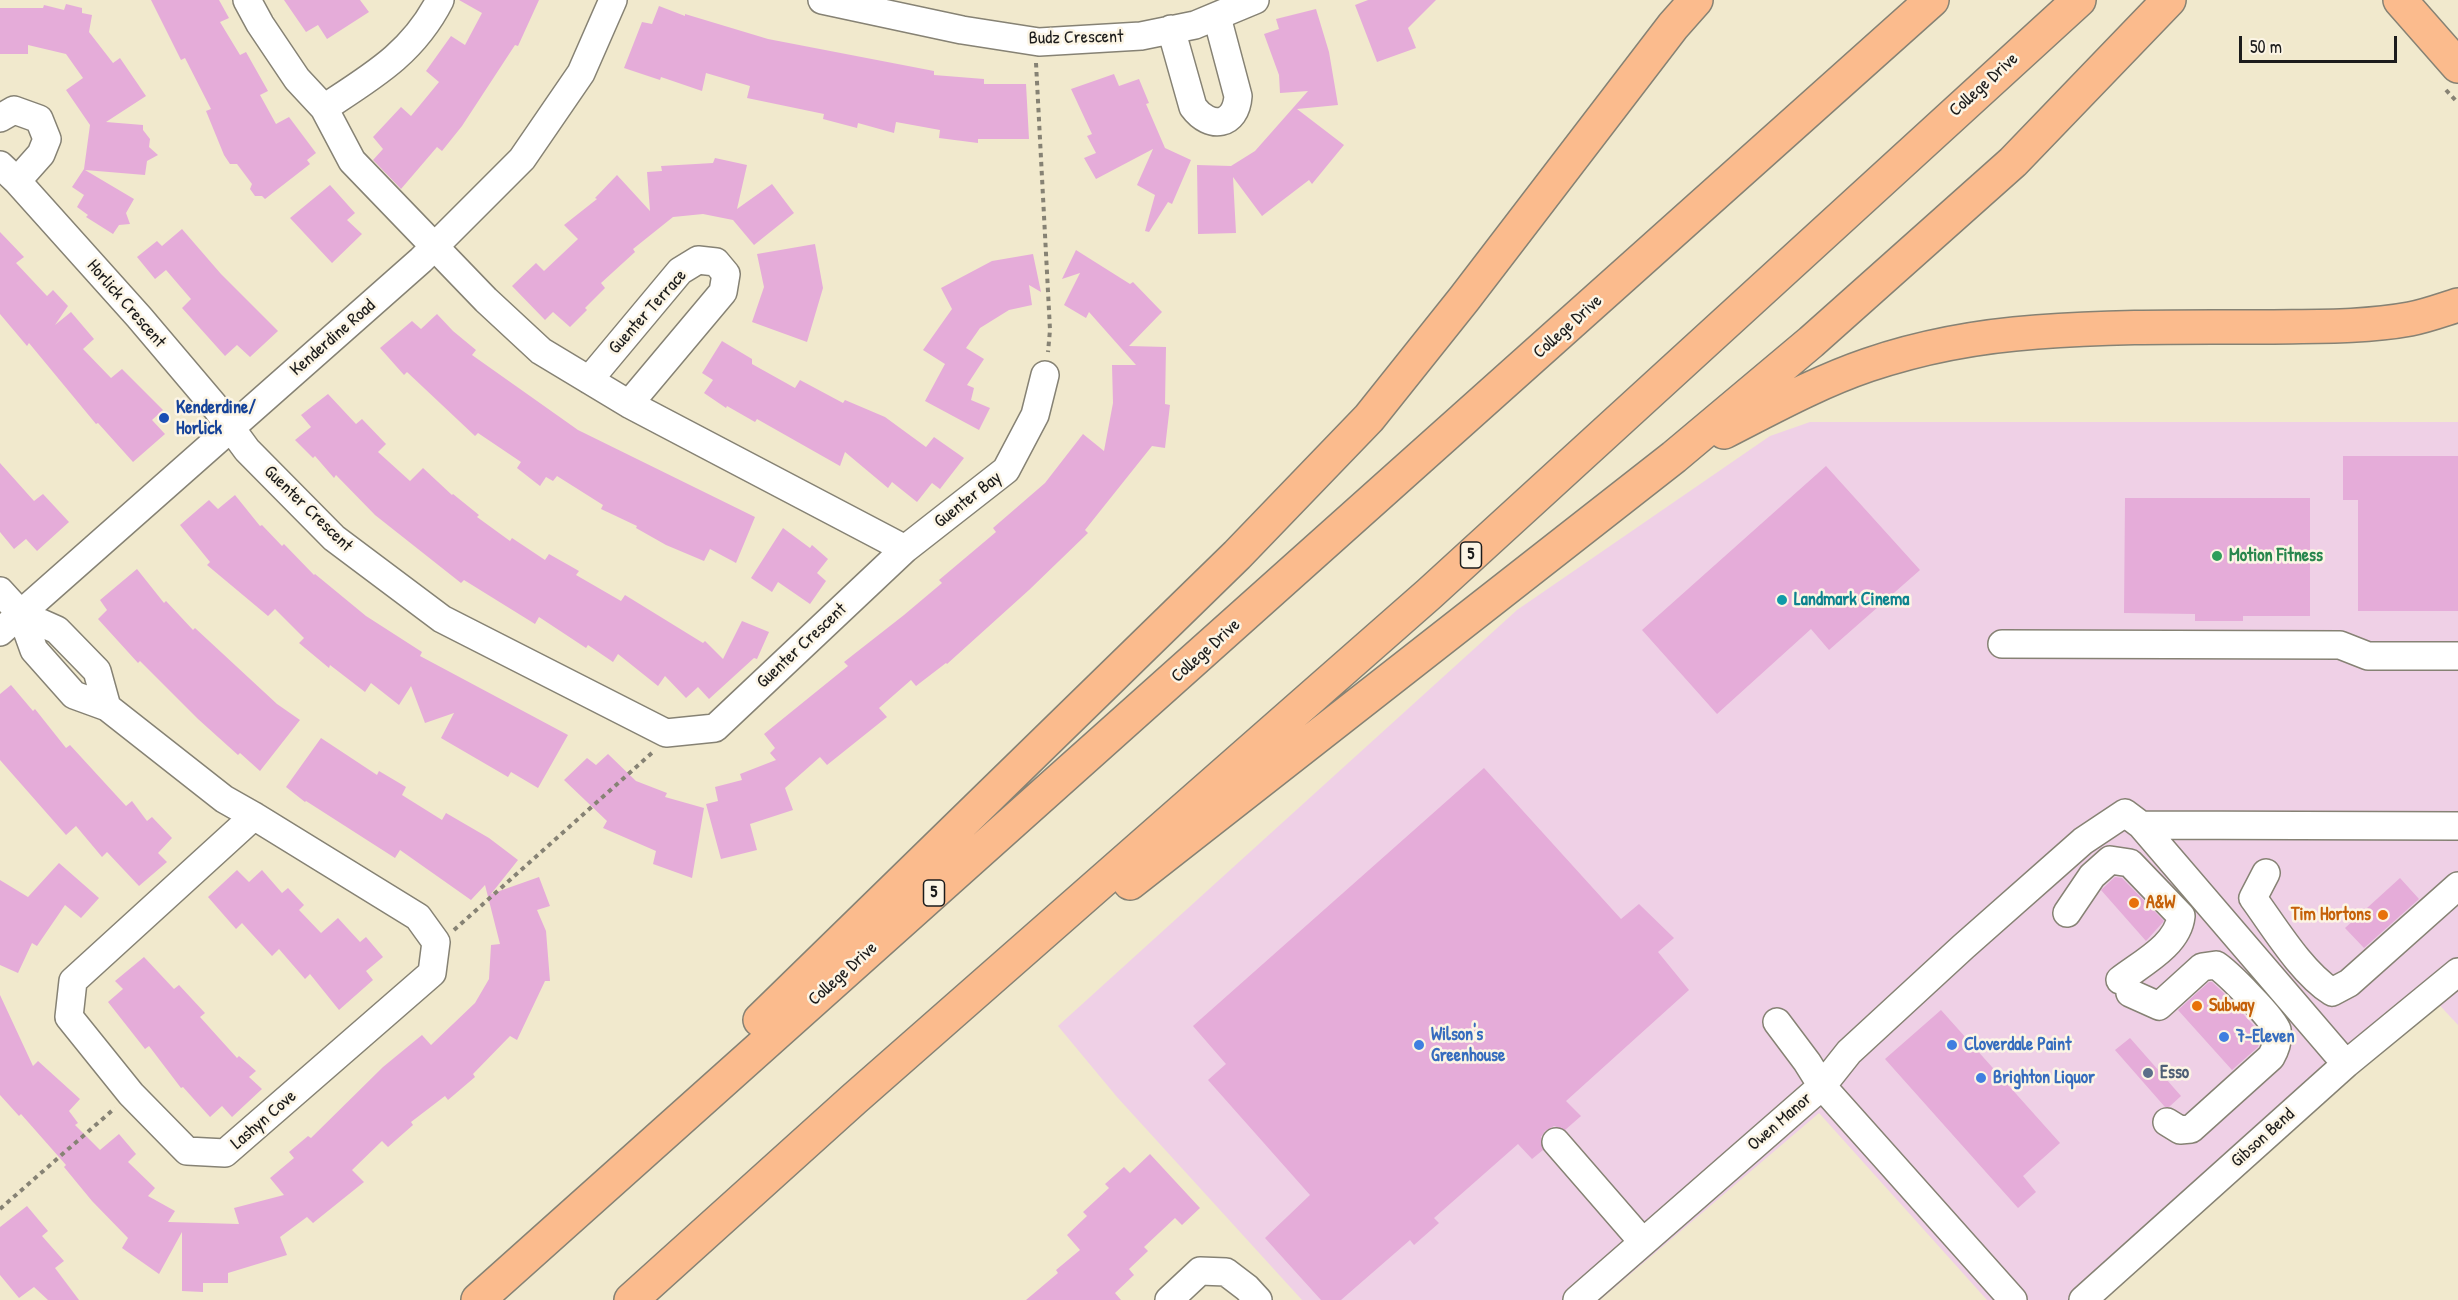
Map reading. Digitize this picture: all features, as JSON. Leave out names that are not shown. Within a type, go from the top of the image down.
[{"type":"main road","points":[[472,1300],[1237,555],[1369,418],[1464,299],[1673,26],[1696,0]]},
{"type":"main road","name":"College Drive","points":[[478,1300],[1932,0]]},
{"type":"main road","name":"College Drive","points":[[631,1300],[854,1099],[1429,594],[2079,0]]},
{"type":"main road","points":[[854,1099],[1674,457],[1811,342],[2013,162],[2169,0]]},
{"type":"main road","points":[[2400,0],[2458,66]]},
{"type":"main road","points":[[1674,457],[1809,389],[1868,365],[1925,349],[2036,332],[2379,323],[2412,319],[2458,304]]},
{"type":"street","points":[[247,0],[260,24],[297,79],[324,108],[352,161],[486,300],[541,351],[629,404],[905,549]]},
{"type":"street","points":[[324,108],[382,70],[409,47],[429,21],[440,0]]},
{"type":"street","name":"Kenderdine Road","points":[[0,632],[435,248],[522,159],[581,73],[613,0]]},
{"type":"street","name":"Budz Crescent","points":[[822,0],[925,11],[962,30],[1039,42],[1141,36],[1217,17],[1255,0]]},
{"type":"street","points":[[1171,29],[1193,106],[1200,117],[1222,122],[1232,117],[1237,108],[1238,96],[1217,17]]},
{"type":"street","name":"Horlick Crescent","points":[[0,118],[14,110],[39,119],[47,139],[41,154],[9,173],[139,317],[231,430]]},
{"type":"street","name":"Guenter Terrace","points":[[589,380],[680,271],[698,260],[716,262],[726,274],[723,292],[629,404]]},
{"type":"street","name":"Guenter Bay","points":[[905,549],[1006,470],[1035,415],[1045,375]]},
{"type":"street","name":"Guenter Crescent","points":[[231,430],[247,450],[334,538],[442,619],[666,733],[715,728],[905,549]]},
{"type":"street","points":[[0,591],[21,614]]},
{"type":"street","name":"Lashyn Cove","points":[[21,614],[57,630],[97,671],[107,707],[224,799],[254,816],[418,917],[436,942],[432,973],[225,1154],[187,1151],[131,1094],[69,1017],[73,981],[254,816]]},
{"type":"street","points":[[2002,644],[2340,645],[2368,656],[2458,656]]},
{"type":"street","points":[[1777,1022],[1822,1086],[1849,1052],[1963,946],[2084,841],[2126,813],[2141,825],[2346,1064]]},
{"type":"street","points":[[2141,825],[2458,826]]},
{"type":"street","points":[[2067,913],[2092,876],[2110,860],[2130,863],[2181,916],[2180,928],[2172,939],[2125,987],[2159,1006],[2202,967],[2216,965],[2227,972],[2277,1028],[2278,1043],[2271,1057],[2191,1129],[2180,1130],[2167,1122]]},
{"type":"street","points":[[2266,873],[2253,898],[2276,931],[2319,983],[2332,992],[2349,983],[2458,886]]},
{"type":"street","name":"Gibson Bend","points":[[2083,1300],[2346,1064],[2455,982]]},
{"type":"street","name":"Owen Manor","points":[[1577,1300],[1822,1086],[2013,1300]]},
{"type":"street","points":[[1556,1142],[1642,1241]]},
{"type":"street","points":[[1169,1300],[1200,1271],[1226,1272],[1247,1287],[1258,1300]]},
{"type":"path","points":[[1036,58],[1050,330]]},
{"type":"path","points":[[462,924],[652,754]]},
{"type":"path","points":[[0,1209],[118,1105]]},
{"type":"shaded area","points":[[1810,422],[2458,422],[2458,1025],[2431,996],[2070,1300],[1987,1300],[1819,1113],[1600,1300],[1302,1300],[1117,1097],[1058,1026],[1517,610],[1770,436]]},
{"type":"building","points":[[151,0],[219,0],[229,18],[220,22],[240,55],[246,52],[268,91],[260,95],[276,124],[289,117],[316,153],[307,160],[310,164],[265,199],[262,196],[255,196],[250,189],[252,184],[237,164],[230,164],[224,155],[206,111],[211,109],[185,58],[181,60]]},
{"type":"building","points":[[284,0],[360,0],[369,12],[327,39],[318,25],[306,32]]},
{"type":"building","points":[[459,0],[539,0],[518,46],[515,45],[462,126],[442,151],[437,147],[401,189],[373,160],[383,149],[373,137],[401,107],[411,116],[439,82],[426,71],[451,36],[465,45],[482,13]]},
{"type":"building","points":[[1368,0],[1436,0],[1408,28],[1416,48],[1377,62],[1355,5]]},
{"type":"building","points":[[66,4],[82,8],[82,13],[92,15],[89,32],[113,63],[120,58],[146,96],[106,122],[143,125],[143,130],[150,139],[149,147],[158,155],[147,161],[145,175],[85,170],[134,199],[126,213],[130,224],[119,225],[113,234],[86,217],[88,215],[77,207],[84,195],[72,187],[84,169],[90,125],[66,90],[83,78],[66,54],[28,45],[28,54],[0,54],[0,8],[43,8],[44,5],[64,10]]},
{"type":"building","points":[[659,6],[685,16],[685,14],[768,39],[934,71],[934,75],[984,79],[984,84],[1026,84],[1029,139],[978,139],[978,143],[939,138],[940,130],[896,122],[894,133],[858,123],[857,128],[823,119],[824,114],[747,98],[750,86],[706,73],[702,91],[661,77],[660,80],[624,68],[642,22],[652,24]]},
{"type":"building","points":[[1316,9],[1329,52],[1338,105],[1297,109],[1344,145],[1312,184],[1309,180],[1262,216],[1233,177],[1236,233],[1198,234],[1197,165],[1231,166],[1255,151],[1308,91],[1280,93],[1279,75],[1264,34],[1279,29],[1276,19]]},
{"type":"building","points":[[1114,74],[1119,86],[1139,79],[1149,103],[1146,104],[1165,148],[1191,160],[1172,204],[1168,202],[1149,232],[1145,231],[1155,195],[1137,185],[1153,149],[1096,179],[1084,158],[1096,153],[1087,136],[1092,134],[1071,89]]},
{"type":"building","points":[[715,158],[747,165],[737,209],[772,184],[794,213],[754,245],[733,220],[703,214],[673,217],[633,249],[635,252],[601,283],[605,288],[570,327],[553,312],[545,320],[512,286],[536,263],[544,271],[578,239],[564,225],[597,199],[595,198],[617,175],[650,211],[647,172],[662,171],[661,166],[713,163]]},
{"type":"building","points":[[330,185],[355,213],[347,220],[362,234],[332,263],[290,218]]},
{"type":"building","points":[[182,229],[221,274],[278,331],[250,357],[237,345],[225,356],[182,308],[191,299],[166,270],[155,279],[137,257],[157,241],[162,246]]},
{"type":"building","points":[[0,232],[24,257],[16,263],[47,296],[53,290],[68,306],[55,325],[71,312],[94,339],[83,349],[111,378],[122,369],[163,410],[152,420],[165,434],[133,462],[98,423],[96,424],[29,343],[27,346],[0,314]]},
{"type":"building","points":[[815,244],[823,288],[807,342],[752,322],[764,287],[757,254]]},
{"type":"building","points":[[1076,250],[1130,284],[1133,282],[1162,312],[1129,346],[1166,347],[1165,404],[1170,405],[1165,448],[1152,446],[1085,530],[1088,533],[947,664],[916,686],[911,680],[879,708],[887,717],[827,765],[820,757],[785,788],[793,810],[750,824],[757,850],[721,859],[706,804],[718,801],[715,787],[742,780],[740,774],[776,760],[770,753],[775,748],[764,734],[848,666],[844,662],[942,583],[939,580],[996,532],[993,528],[1045,483],[1083,434],[1104,451],[1113,403],[1112,365],[1136,365],[1089,312],[1086,318],[1064,305],[1080,273],[1062,279]]},
{"type":"building","points":[[1033,254],[1041,292],[1029,285],[1032,305],[1009,310],[980,328],[966,348],[984,359],[967,385],[974,388],[971,400],[990,408],[979,430],[925,401],[945,364],[923,350],[952,309],[941,288],[992,261]]},
{"type":"building","points":[[437,314],[476,350],[472,355],[578,430],[755,517],[736,563],[710,549],[704,561],[666,545],[636,528],[637,526],[601,509],[603,505],[557,476],[553,481],[546,477],[540,486],[517,468],[521,462],[478,433],[475,436],[407,372],[404,375],[380,348],[412,321],[421,329]]},
{"type":"building","points":[[722,341],[752,359],[752,364],[795,388],[800,380],[843,403],[845,400],[885,417],[926,447],[934,437],[964,458],[940,489],[932,483],[917,502],[892,482],[888,488],[845,452],[840,466],[757,419],[755,422],[727,406],[726,408],[704,393],[713,380],[702,373]]},
{"type":"building","points":[[328,394],[356,424],[362,419],[386,444],[378,452],[410,481],[423,468],[452,495],[479,515],[477,517],[510,541],[512,538],[545,560],[549,554],[579,571],[576,575],[621,601],[625,595],[703,643],[705,641],[723,659],[742,621],[769,632],[757,659],[754,658],[709,699],[698,687],[686,698],[665,676],[658,686],[618,654],[613,662],[588,645],[586,648],[539,617],[535,624],[464,580],[461,583],[375,515],[336,475],[334,478],[315,456],[313,458],[295,440],[311,427],[301,415]]},
{"type":"building","points":[[2343,456],[2458,456],[2458,611],[2358,611],[2358,500],[2343,500]]},
{"type":"building","points":[[0,463],[34,501],[43,494],[69,522],[37,551],[26,539],[14,549],[0,532]]},
{"type":"building","name":"Landmark Cinema","points":[[1826,466],[1920,570],[1829,650],[1811,629],[1717,714],[1642,630]]},
{"type":"building","points":[[235,495],[260,526],[262,525],[282,546],[284,544],[314,575],[366,616],[422,652],[420,656],[568,735],[538,788],[511,772],[508,777],[441,738],[454,713],[425,723],[411,686],[399,705],[371,683],[365,692],[330,665],[329,668],[299,643],[304,638],[275,609],[268,616],[207,565],[210,562],[180,525],[209,500],[218,509]]},
{"type":"building","name":"Motion Fitness","points":[[2125,498],[2310,498],[2310,616],[2243,616],[2243,621],[2195,621],[2195,614],[2124,613]]},
{"type":"building","points":[[783,528],[810,548],[812,545],[828,559],[817,573],[826,581],[810,604],[778,582],[772,592],[751,578]]},
{"type":"building","points":[[137,569],[164,603],[166,601],[193,630],[195,628],[277,704],[300,720],[260,771],[240,753],[238,755],[198,719],[140,661],[138,663],[98,619],[107,610],[100,600]]},
{"type":"building","points":[[11,685],[33,711],[35,709],[66,748],[70,745],[126,806],[132,801],[147,821],[152,817],[172,838],[158,853],[167,862],[139,886],[107,852],[102,857],[76,826],[66,835],[0,760],[0,694]]},
{"type":"building","points":[[321,738],[377,775],[379,771],[406,787],[402,795],[442,820],[446,813],[489,838],[518,860],[491,894],[539,877],[550,906],[537,910],[546,931],[550,981],[545,981],[517,1040],[510,1036],[473,1074],[475,1077],[448,1100],[445,1096],[411,1122],[413,1125],[388,1147],[382,1141],[352,1170],[364,1182],[313,1223],[307,1217],[280,1237],[287,1255],[228,1273],[228,1283],[203,1283],[203,1292],[182,1291],[182,1232],[159,1274],[122,1248],[128,1238],[92,1201],[64,1167],[66,1165],[21,1114],[19,1116],[0,1095],[0,995],[33,1066],[38,1061],[80,1099],[69,1111],[78,1123],[75,1125],[100,1150],[119,1134],[136,1154],[128,1162],[155,1188],[148,1196],[175,1211],[168,1222],[239,1224],[234,1208],[284,1195],[270,1178],[294,1158],[289,1152],[308,1136],[311,1138],[383,1067],[422,1035],[431,1045],[475,1003],[489,979],[491,945],[500,944],[485,885],[471,900],[400,850],[395,858],[305,802],[286,787]]},
{"type":"building","points":[[608,754],[636,781],[667,793],[665,797],[704,808],[692,878],[653,864],[656,851],[603,828],[607,821],[564,780],[587,758],[596,765]]},
{"type":"building","name":"Wilson's Greenhouse","points":[[1484,768],[1621,919],[1639,904],[1674,938],[1658,952],[1689,990],[1566,1101],[1581,1116],[1565,1130],[1554,1126],[1545,1131],[1541,1137],[1543,1150],[1532,1159],[1518,1144],[1434,1218],[1439,1223],[1414,1245],[1410,1240],[1341,1300],[1321,1300],[1265,1238],[1310,1195],[1208,1080],[1226,1064],[1193,1026]]},
{"type":"building","points":[[59,863],[99,898],[81,918],[65,905],[37,946],[32,943],[18,973],[0,965],[0,880],[28,897]]},
{"type":"building","points":[[237,870],[249,882],[262,870],[282,893],[288,888],[304,905],[299,910],[321,933],[338,918],[360,942],[366,937],[383,957],[366,971],[373,980],[339,1010],[310,974],[305,979],[279,949],[272,956],[242,923],[236,929],[208,897]]},
{"type":"building","name":"A&W","points":[[2115,877],[2122,878],[2164,921],[2146,941],[2101,890]]},
{"type":"building","name":"Tim Hortons","points":[[2400,878],[2419,899],[2364,948],[2345,928]]},
{"type":"building","points":[[144,957],[174,989],[179,985],[205,1013],[200,1017],[237,1058],[239,1056],[256,1071],[249,1077],[262,1089],[232,1117],[222,1106],[210,1117],[183,1087],[181,1088],[149,1046],[145,1049],[108,1002],[123,989],[115,981]]},
{"type":"building","points":[[2209,982],[2212,982],[2228,997],[2262,1035],[2258,1047],[2232,1070],[2178,1010]]},
{"type":"building","points":[[1941,1010],[2060,1143],[2023,1176],[2036,1192],[2018,1208],[1885,1059]]},
{"type":"building","name":"Esso","points":[[2130,1038],[2181,1096],[2169,1107],[2165,1107],[2115,1050]]},
{"type":"building","points":[[1150,1154],[1200,1208],[1182,1225],[1175,1218],[1144,1247],[1148,1251],[1129,1269],[1134,1275],[1115,1293],[1121,1300],[1026,1300],[1058,1273],[1056,1270],[1080,1250],[1067,1235],[1087,1216],[1083,1212],[1109,1188],[1105,1184],[1124,1167],[1130,1173]]},
{"type":"building","points":[[27,1206],[48,1231],[42,1236],[64,1261],[55,1268],[79,1300],[48,1300],[34,1287],[19,1298],[0,1275],[0,1227]]},
{"type":"place","name":"Kenderdine/ Horlick","points":[[164,418]]},
{"type":"place","name":"Motion Fitness","points":[[2217,556]]},
{"type":"place","name":"Landmark Cinema","points":[[1782,600]]},
{"type":"place","name":"A&W","points":[[2134,903]]},
{"type":"place","name":"Tim Hortons","points":[[2383,915]]},
{"type":"place","name":"Subway","points":[[2197,1006]]},
{"type":"place","name":"7-Eleven","points":[[2224,1037]]},
{"type":"place","name":"Wilson's Greenhouse","points":[[1419,1045]]},
{"type":"place","name":"Cloverdale Paint","points":[[1952,1045]]},
{"type":"place","name":"Esso","points":[[2148,1073]]},
{"type":"place","name":"Brighton Liquor","points":[[1981,1078]]}]
